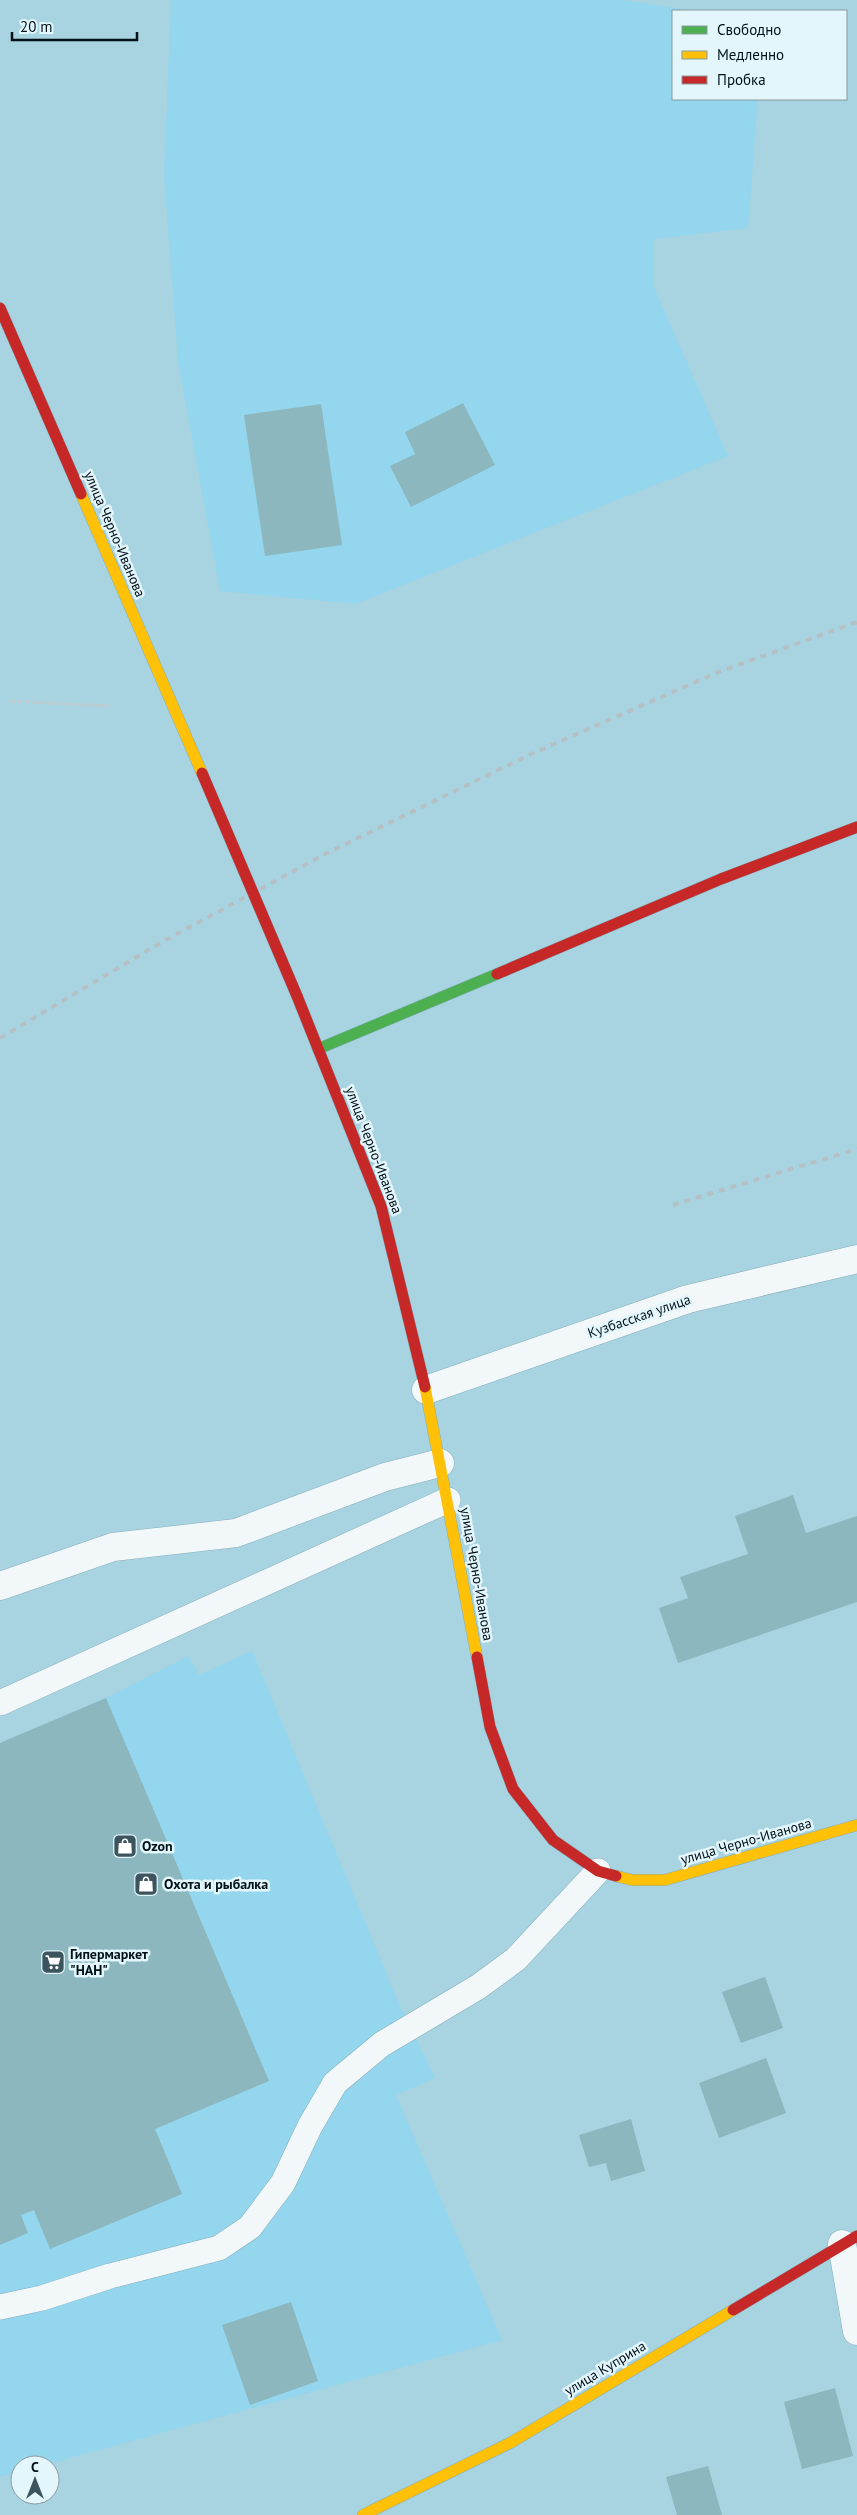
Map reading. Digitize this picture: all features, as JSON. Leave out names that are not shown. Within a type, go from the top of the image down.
[{"type":"main road","name":"улица Черно-Иванова","points":[[0,308],[202,773],[382,1206],[426,1390],[490,1728],[513,1789],[553,1840],[598,1871],[632,1880],[665,1880],[857,1825]]},
{"type":"main road","points":[[318,1049],[458,993],[683,896],[857,827]]},
{"type":"main road","name":"улица Куприна","points":[[363,2515],[510,2443],[849,2240]]},
{"type":"street","name":"Кузбасская улица","points":[[426,1390],[688,1299],[857,1259]]},
{"type":"street","points":[[0,1586],[113,1547],[236,1533],[385,1477],[440,1463]]},
{"type":"street","points":[[849,2240],[857,2331]]},
{"type":"lane","points":[[0,1703],[448,1500]]},
{"type":"lane","points":[[0,2307],[42,2298],[110,2276],[219,2248],[250,2227],[283,2183],[310,2126],[335,2083],[382,2044],[478,1987],[516,1959],[598,1871]]},
{"type":"path","points":[[10,701],[109,706]]},
{"type":"shaded area","points":[[171,0],[623,0],[688,10],[672,10],[672,100],[758,100],[748,228],[654,239],[653,285],[728,456],[355,604],[220,591],[178,362],[164,176]]},
{"type":"shaded area","points":[[252,1651],[398,2001],[435,2078],[396,2095],[502,2340],[60,2461],[60,2455],[10,2455],[10,2474],[0,2477],[0,1743],[106,1698],[188,1656],[199,1675]]},
{"type":"building","points":[[463,403],[495,465],[411,507],[390,466],[415,454],[405,432]]},
{"type":"building","points":[[321,404],[342,545],[265,556],[244,415]]},
{"type":"building","points":[[793,1495],[806,1533],[857,1516],[857,1602],[678,1663],[659,1608],[688,1598],[680,1577],[748,1554],[735,1516]]},
{"type":"building","points":[[106,1698],[269,2081],[155,2129],[182,2194],[50,2249],[34,2210],[21,2215],[28,2233],[0,2245],[0,1743]]},
{"type":"building","points":[[765,1977],[783,2028],[741,2043],[722,1992]]},
{"type":"building","points":[[766,2058],[786,2113],[719,2138],[699,2083]]},
{"type":"building","points":[[631,2119],[645,2171],[611,2181],[606,2163],[589,2167],[579,2135]]},
{"type":"building","points":[[291,2302],[318,2381],[250,2405],[222,2325]]},
{"type":"building","points":[[835,2388],[853,2456],[802,2469],[784,2402]]},
{"type":"building","points":[[708,2466],[722,2515],[677,2515],[666,2477]]},
{"type":"railway","points":[[0,1038],[162,942],[325,854],[529,755],[716,673],[857,622]]},
{"type":"railway","points":[[673,1205],[857,1149]]},
{"type":"traffic: fast","points":[[318,1049],[497,974]]},
{"type":"traffic: slow","points":[[81,494],[202,773]]},
{"type":"traffic: slow","points":[[425,1387],[477,1657]]},
{"type":"traffic: slow","points":[[616,1876],[632,1880],[665,1880],[857,1825]]},
{"type":"traffic: slow","points":[[363,2515],[510,2443],[733,2310]]},
{"type":"traffic: jam","points":[[0,308],[81,494]]},
{"type":"traffic: jam","points":[[202,773],[297,996]]},
{"type":"traffic: jam","points":[[497,974],[721,879],[857,827]]},
{"type":"traffic: jam","points":[[297,996],[381,1206],[425,1387]]},
{"type":"traffic: jam","points":[[477,1657],[490,1727],[513,1789],[553,1840],[598,1871],[616,1876]]},
{"type":"traffic: jam","points":[[733,2310],[857,2236]]},
{"type":"place","name":"Ozon","points":[[125,1846]]},
{"type":"place","name":"Охота и рыбалка","points":[[146,1884]]},
{"type":"place","name":"Гипермаркет \"НАН\"","points":[[53,1962]]}]
